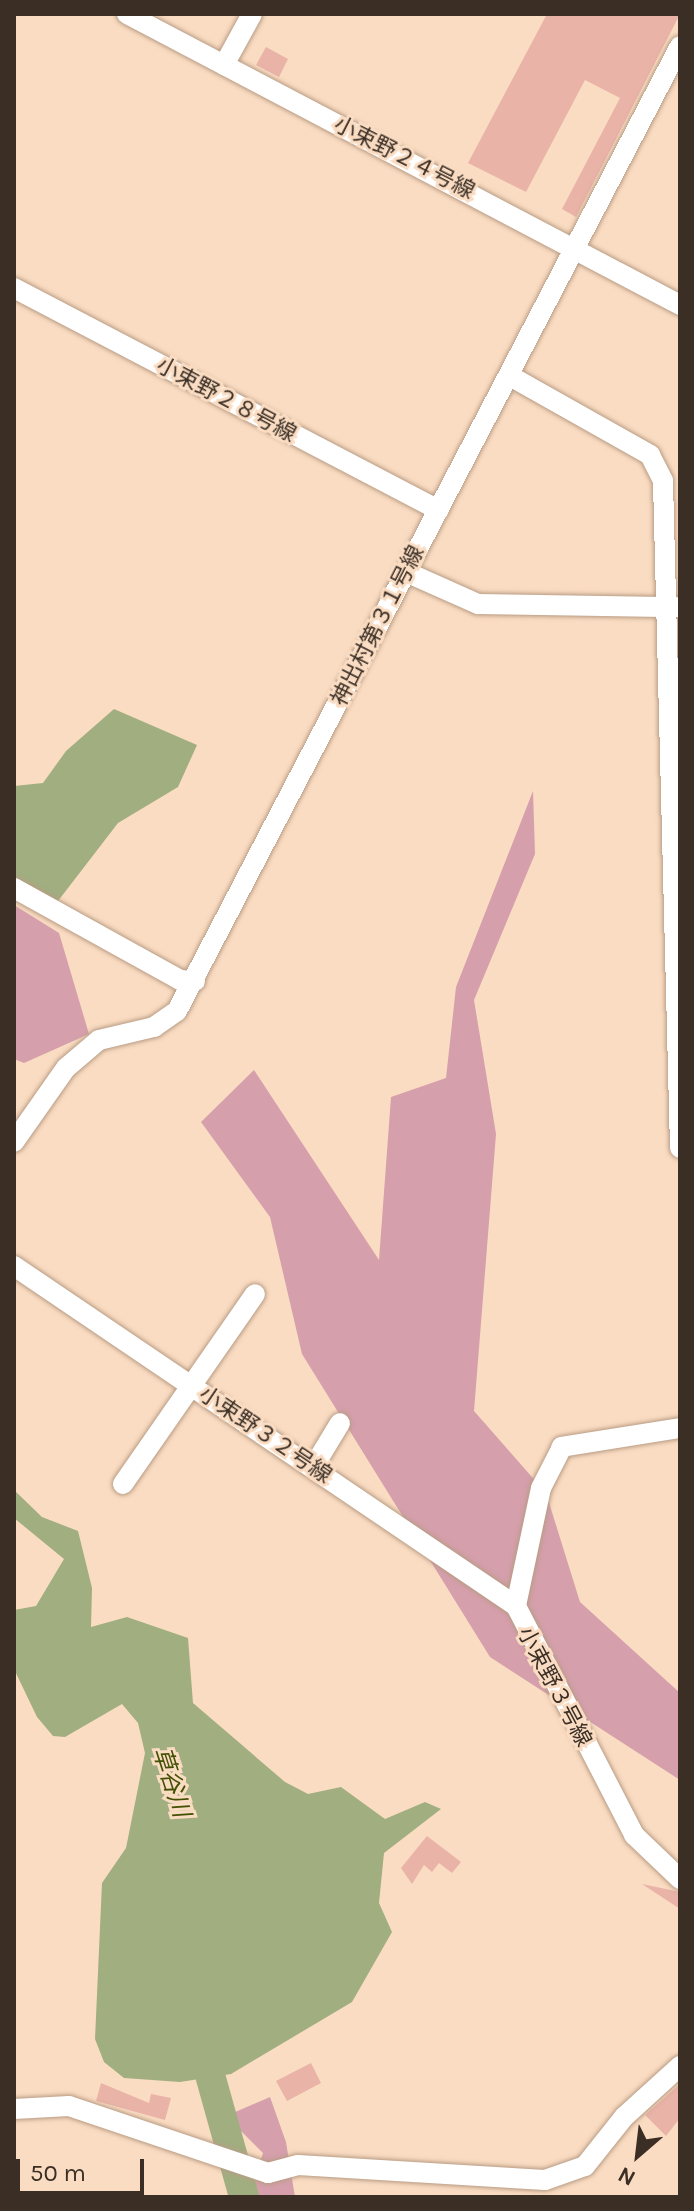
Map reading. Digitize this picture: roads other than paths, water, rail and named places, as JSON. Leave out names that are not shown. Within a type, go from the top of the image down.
[{"type":"street","name":"小束野２４号線","points":[[127,14],[576,247],[680,305]]},
{"type":"street","points":[[224,65],[252,14]]},
{"type":"street","name":"神出村第３１号線","points":[[14,1142],[66,1068],[99,1040],[154,1027],[177,1011],[680,46]]},
{"type":"street","name":"小束野２８号線","points":[[14,288],[438,510]]},
{"type":"street","points":[[510,376],[650,455],[663,481],[673,607],[680,1148]]},
{"type":"street","points":[[406,572],[478,604],[673,607]]},
{"type":"street","points":[[14,888],[180,980],[195,981]]},
{"type":"street","name":"小束野３２号線","points":[[14,1266],[314,1466],[516,1606]]},
{"type":"street","points":[[123,1484],[188,1384],[255,1294]]},
{"type":"street","points":[[314,1466],[340,1423]]},
{"type":"street","name":"小束野３号線","points":[[680,1428],[562,1447],[541,1488],[516,1606],[634,1835],[680,1879]]},
{"type":"street","points":[[14,2109],[69,2106],[236,2165],[377,2168],[469,2189],[545,2180],[585,2166],[642,2098],[680,2066]]},
{"type":"water","points":[[114,709],[197,745],[178,787],[118,823],[58,901],[14,879],[14,786],[43,783],[66,751]]},
{"type":"water","points":[[14,1490],[42,1517],[78,1531],[92,1588],[91,1627],[127,1617],[188,1638],[193,1703],[285,1782],[308,1794],[341,1787],[385,1819],[425,1802],[441,1809],[384,1853],[379,1903],[392,1932],[352,2002],[231,2074],[180,2082],[124,2078],[104,2062],[95,2039],[102,1883],[126,1848],[145,1753],[138,1723],[122,1704],[65,1737],[53,1736],[37,1717],[14,1669],[14,1610],[36,1606],[64,1559],[14,1518]]},
{"type":"waterway","name":"草谷川","points":[[211,2038],[205,2057],[244,2197]]}]
